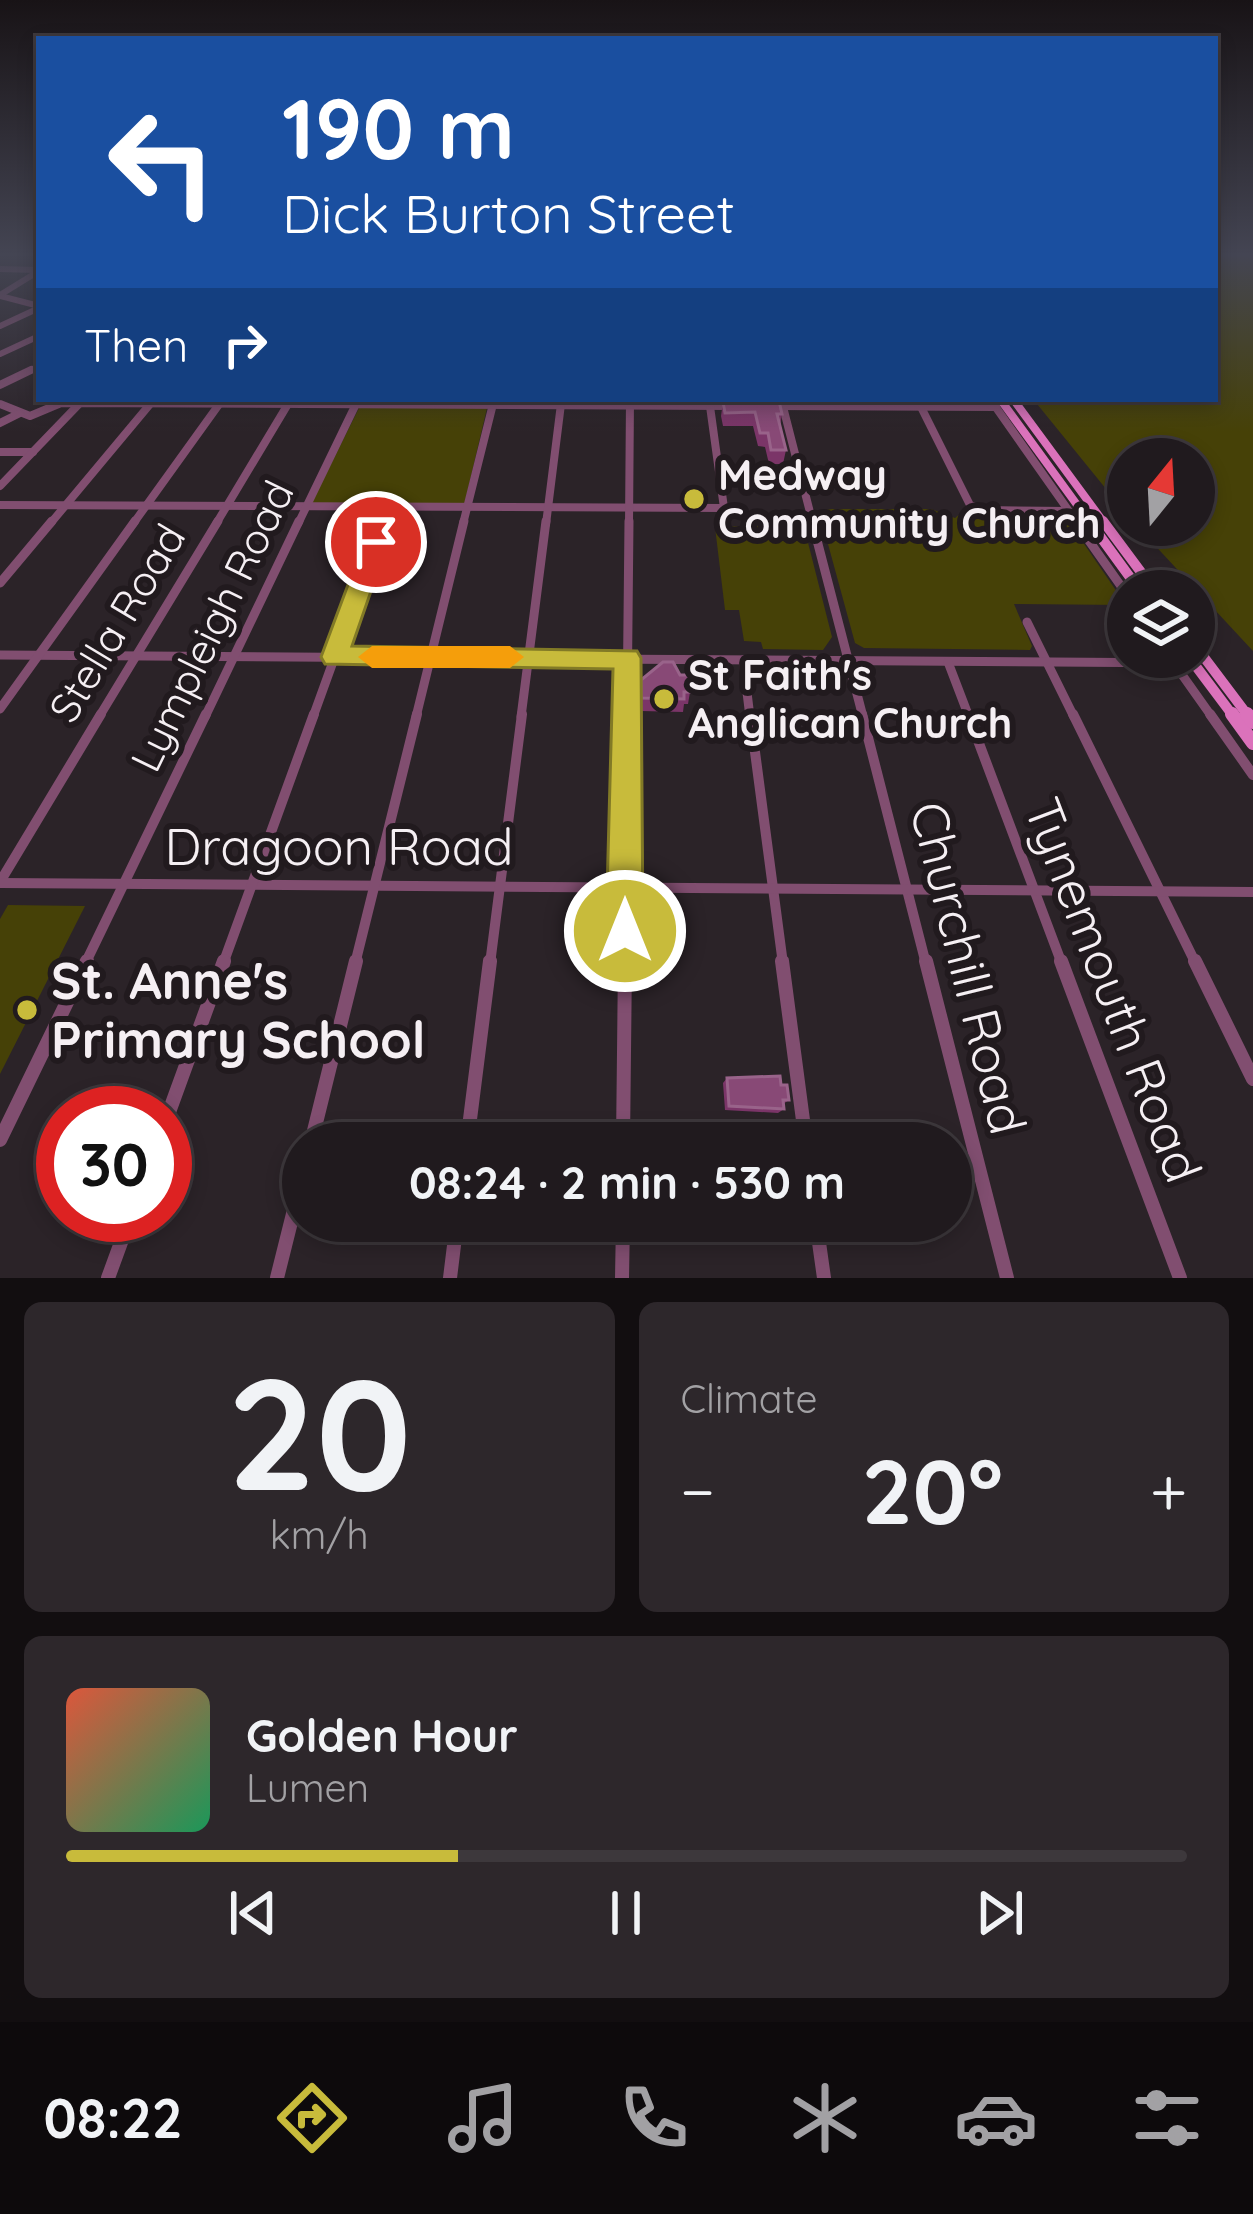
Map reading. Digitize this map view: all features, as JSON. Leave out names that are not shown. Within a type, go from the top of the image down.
[{"type":"main road","points":[[995,402],[1120,570]]},
{"type":"main road","points":[[1015,402],[1139,570]]},
{"type":"main road","points":[[1215,672],[1253,722]]},
{"type":"main road","points":[[1204,678],[1253,743]]},
{"type":"street","points":[[0,326],[27,313]]},
{"type":"street","points":[[0,354],[36,337]]},
{"type":"street","points":[[0,385],[36,368]]},
{"type":"street","points":[[0,376],[15,378]]},
{"type":"street","points":[[0,404],[33,416],[54,405],[75,402]]},
{"type":"street","points":[[0,486],[81,402]]},
{"type":"street","points":[[0,583],[152,402]]},
{"type":"street","points":[[0,709],[221,402],[710,402],[742,406]]},
{"type":"street","name":"Stella Road","points":[[0,882],[290,402]]},
{"type":"street","name":"Lympleigh Road","points":[[0,1140],[357,402]]},
{"type":"street","points":[[316,1122],[493,402]]},
{"type":"street","points":[[470,1122],[562,402]]},
{"type":"street","points":[[623,1122],[630,402]]},
{"type":"street","points":[[0,505],[724,508],[710,402]]},
{"type":"street","points":[[759,406],[995,402],[1068,511],[1118,570]]},
{"type":"street","name":"Churchill Road","points":[[782,403],[1007,1278]]},
{"type":"street","points":[[919,403],[972,507],[1068,511]]},
{"type":"street","points":[[0,423],[20,412]]},
{"type":"street","points":[[0,452],[33,452]]},
{"type":"street","points":[[179,1086],[389,507]]},
{"type":"street","points":[[1027,622],[1253,1079]]},
{"type":"street","points":[[0,655],[1107,661]]},
{"type":"street","points":[[743,660],[803,1122]]},
{"type":"street","name":"Tynemouth Road","points":[[948,662],[1180,1278]]},
{"type":"street","points":[[1182,678],[1253,775]]},
{"type":"street","name":"Dragoon Road","points":[[0,882],[1253,892]]},
{"type":"street","points":[[108,1278],[121,1242]]},
{"type":"street","points":[[277,1278],[286,1242]]},
{"type":"street","points":[[450,1278],[454,1242]]},
{"type":"street","points":[[622,1242],[622,1278]]},
{"type":"street","points":[[820,1242],[824,1278]]},
{"type":"shaded area","points":[[1218,313],[1253,313],[1253,651],[1215,610],[1215,570],[1178,570],[1156,546],[1215,546],[1215,438],[1107,438],[1107,490],[1035,402],[1218,402]]},
{"type":"shaded area","points":[[359,408],[487,408],[464,506],[310,506]]},
{"type":"shaded area","points":[[931,509],[955,518],[961,513],[1054,514],[1067,519],[1107,577],[1107,605],[1014,604],[1030,650],[864,648],[855,643],[819,511]]},
{"type":"shaded area","points":[[761,513],[801,515],[832,637],[823,650],[763,649],[761,642],[744,641],[739,610],[725,610],[715,527],[762,526]]},
{"type":"shaded area","points":[[8,905],[85,906],[0,1074],[0,919]]},
{"type":"building","points":[[723,402],[779,402],[782,414],[777,414],[786,450],[771,450],[768,433],[760,433],[755,412],[725,413]]},
{"type":"building","points":[[663,662],[673,662],[680,675],[689,675],[690,692],[684,692],[684,699],[641,698],[641,680]]},
{"type":"building","points":[[780,1076],[789,1100],[783,1100],[784,1109],[729,1106],[727,1078]]},
{"type":"slow traffic","points":[[372,657],[510,657]]},
{"type":"place","name":"Medway Community Church","points":[[694,499]]},
{"type":"place","name":"St Faith's Anglican Church","points":[[664,699]]},
{"type":"place","name":"St. Anne's Primary School","points":[[27,1010]]},
{"type":"route","points":[[376,542],[335,657],[627,658],[625,931]]}]
